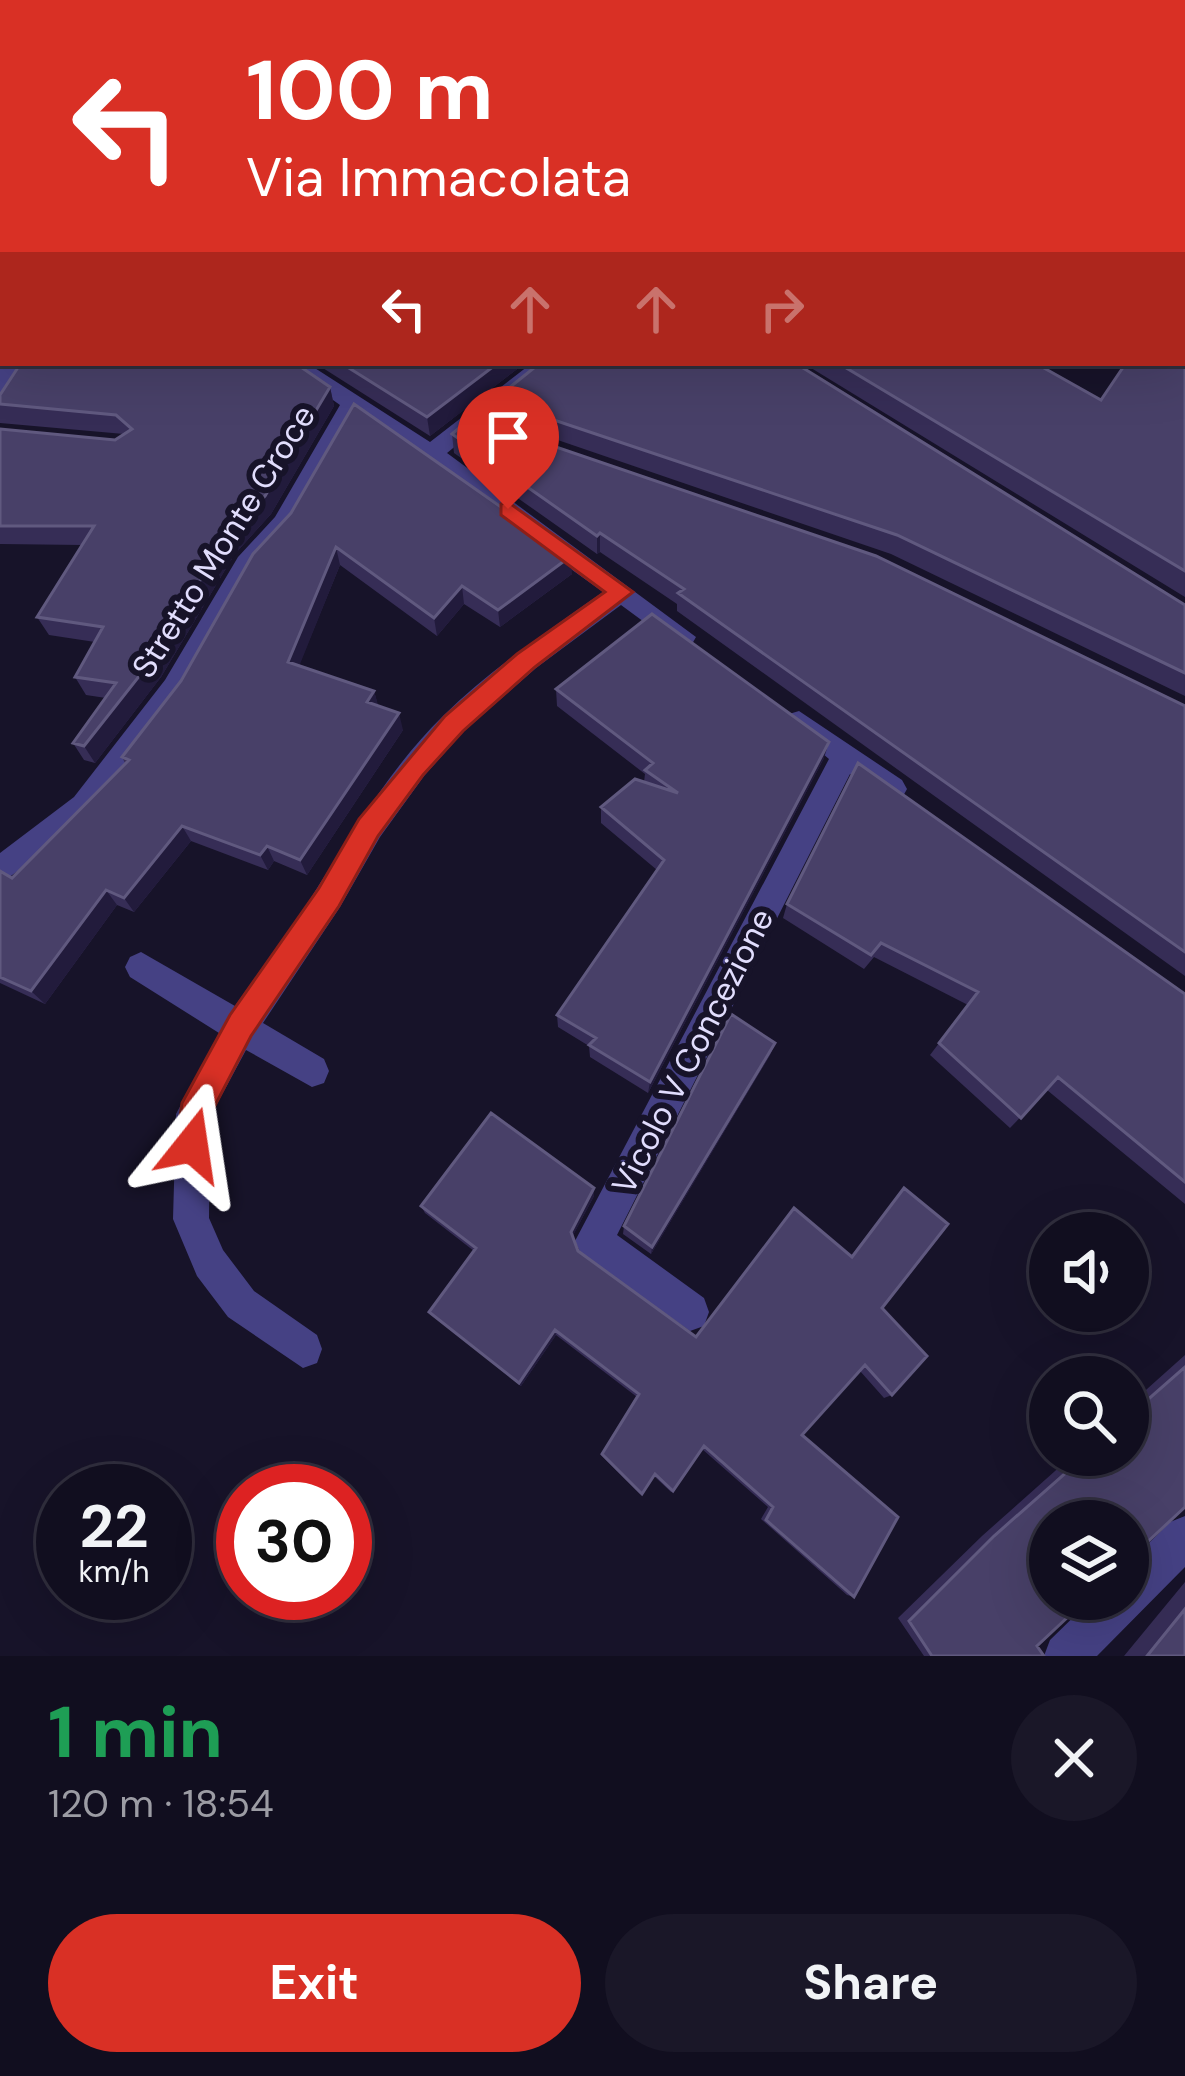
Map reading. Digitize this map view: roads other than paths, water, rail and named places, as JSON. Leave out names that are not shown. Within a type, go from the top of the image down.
[{"type":"street","points":[[0,406],[11,390],[4,366]]},
{"type":"street","points":[[297,366],[431,453],[715,660]]},
{"type":"street","points":[[431,453],[480,427],[543,366]]},
{"type":"street","name":"Stretto Monte Croce","points":[[0,871],[84,806],[118,764],[175,688],[247,563],[284,523],[354,401]]},
{"type":"street","points":[[303,1349],[241,1304],[210,1263],[191,1219],[194,1114],[241,1025],[329,897],[369,827],[414,768],[454,723],[526,661],[621,592]]},
{"type":"street","points":[[771,701],[916,807]]},
{"type":"street","name":"Vicolo V Concezione","points":[[690,1312],[594,1240],[845,756]]},
{"type":"street","points":[[141,967],[312,1071]]},
{"type":"street","points":[[1149,1572],[1185,1537]]},
{"type":"street","points":[[1066,1656],[1101,1620]]}]
